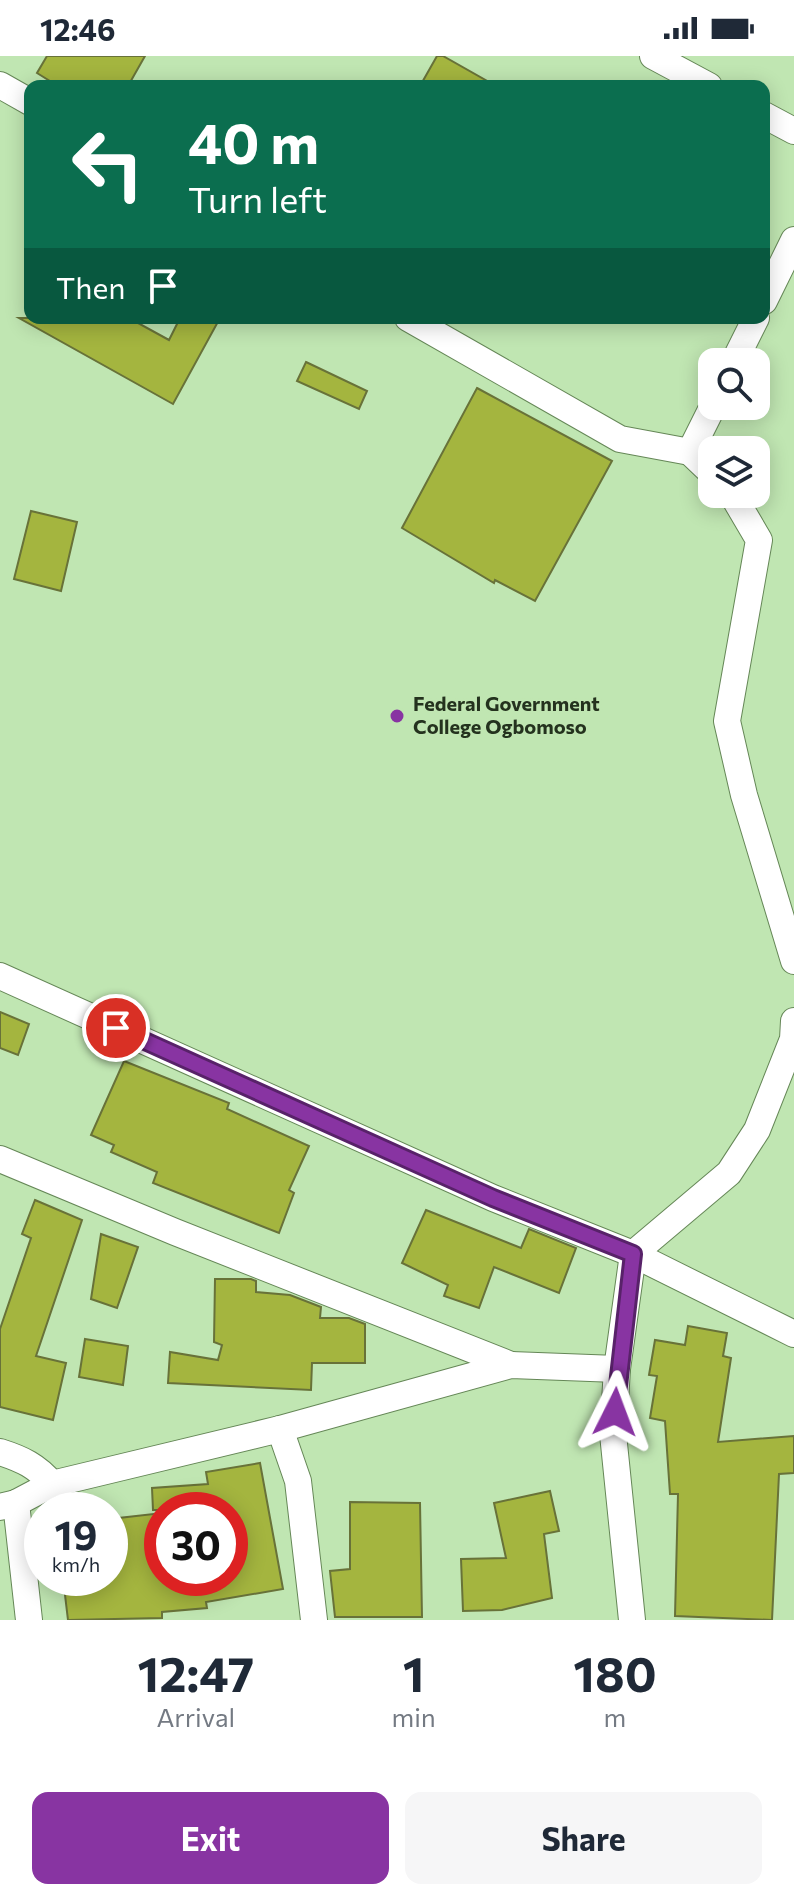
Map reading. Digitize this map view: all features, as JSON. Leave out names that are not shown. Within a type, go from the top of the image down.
[{"type":"street","points":[[653,56],[698,80]]},
{"type":"street","points":[[0,85],[24,99]]},
{"type":"street","points":[[770,118],[794,131]]},
{"type":"street","points":[[770,289],[794,240]]},
{"type":"street","points":[[419,324],[620,439],[690,452],[698,460]]},
{"type":"street","points":[[741,348],[753,324]]},
{"type":"street","points":[[690,452],[706,420]]},
{"type":"street","points":[[740,508],[759,540],[727,721],[744,795],[794,961]]},
{"type":"street","points":[[0,976],[493,1198],[633,1254],[794,1334]]},
{"type":"street","points":[[632,1620],[613,1434],[617,1369],[633,1254],[729,1173],[757,1130],[793,1039],[794,1021]]},
{"type":"street","points":[[0,1159],[511,1365]]},
{"type":"street","points":[[29,1620],[8,1505],[52,1484],[280,1429],[511,1365],[617,1369]]},
{"type":"street","points":[[280,1429],[298,1481],[314,1620]]},
{"type":"street","points":[[0,1452],[22,1459],[41,1471],[52,1484]]},
{"type":"building","points":[[47,56],[145,56],[131,80],[48,80],[37,73]]},
{"type":"building","points":[[437,56],[443,56],[485,80],[423,80]]},
{"type":"building","points":[[30,324],[140,324],[169,340],[177,324],[217,324],[173,404]]},
{"type":"building","points":[[306,362],[367,391],[359,409],[297,381]]},
{"type":"building","points":[[477,388],[612,461],[535,601],[495,580],[494,583],[402,528]]},
{"type":"building","points":[[31,511],[77,522],[61,591],[14,579]]},
{"type":"building","points":[[0,1012],[29,1024],[18,1055],[0,1048]]},
{"type":"building","points":[[124,1061],[229,1103],[227,1109],[309,1146],[289,1190],[294,1193],[279,1233],[153,1183],[157,1172],[111,1152],[114,1145],[91,1135]]},
{"type":"building","points":[[35,1200],[82,1220],[36,1356],[66,1363],[53,1420],[0,1407],[0,1329],[31,1238],[22,1234]]},
{"type":"building","points":[[426,1210],[521,1248],[529,1229],[576,1248],[559,1293],[494,1267],[479,1308],[444,1296],[448,1285],[402,1263]]},
{"type":"building","points":[[101,1234],[138,1247],[117,1308],[91,1299]]},
{"type":"building","points":[[215,1279],[251,1279],[256,1281],[256,1292],[290,1295],[321,1307],[320,1318],[349,1318],[365,1324],[365,1363],[312,1363],[311,1390],[168,1383],[170,1352],[218,1360],[222,1345],[214,1342]]},
{"type":"building","points":[[688,1326],[727,1333],[723,1356],[731,1358],[718,1442],[794,1436],[794,1473],[779,1474],[772,1620],[675,1616],[678,1494],[670,1494],[665,1421],[650,1418],[657,1376],[649,1375],[655,1340],[685,1345]]},
{"type":"building","points":[[85,1339],[128,1346],[123,1385],[79,1377]]},
{"type":"building","points":[[260,1463],[283,1589],[248,1595],[248,1492],[152,1492],[152,1488],[208,1484],[206,1472]]},
{"type":"building","points":[[550,1491],[559,1531],[544,1534],[552,1598],[502,1610],[463,1611],[461,1559],[506,1558],[494,1503]]},
{"type":"building","points":[[350,1502],[420,1503],[422,1617],[335,1617],[330,1571],[350,1569]]},
{"type":"building","points":[[144,1515],[144,1596],[242,1596],[206,1602],[207,1608],[162,1612],[162,1618],[68,1620],[65,1596],[128,1596],[128,1517]]},
{"type":"place","name":"Federal Government College Ogbomoso","points":[[397,716]]},
{"type":"route","points":[[116,1028],[493,1198],[633,1254],[617,1369],[615,1412]]}]
